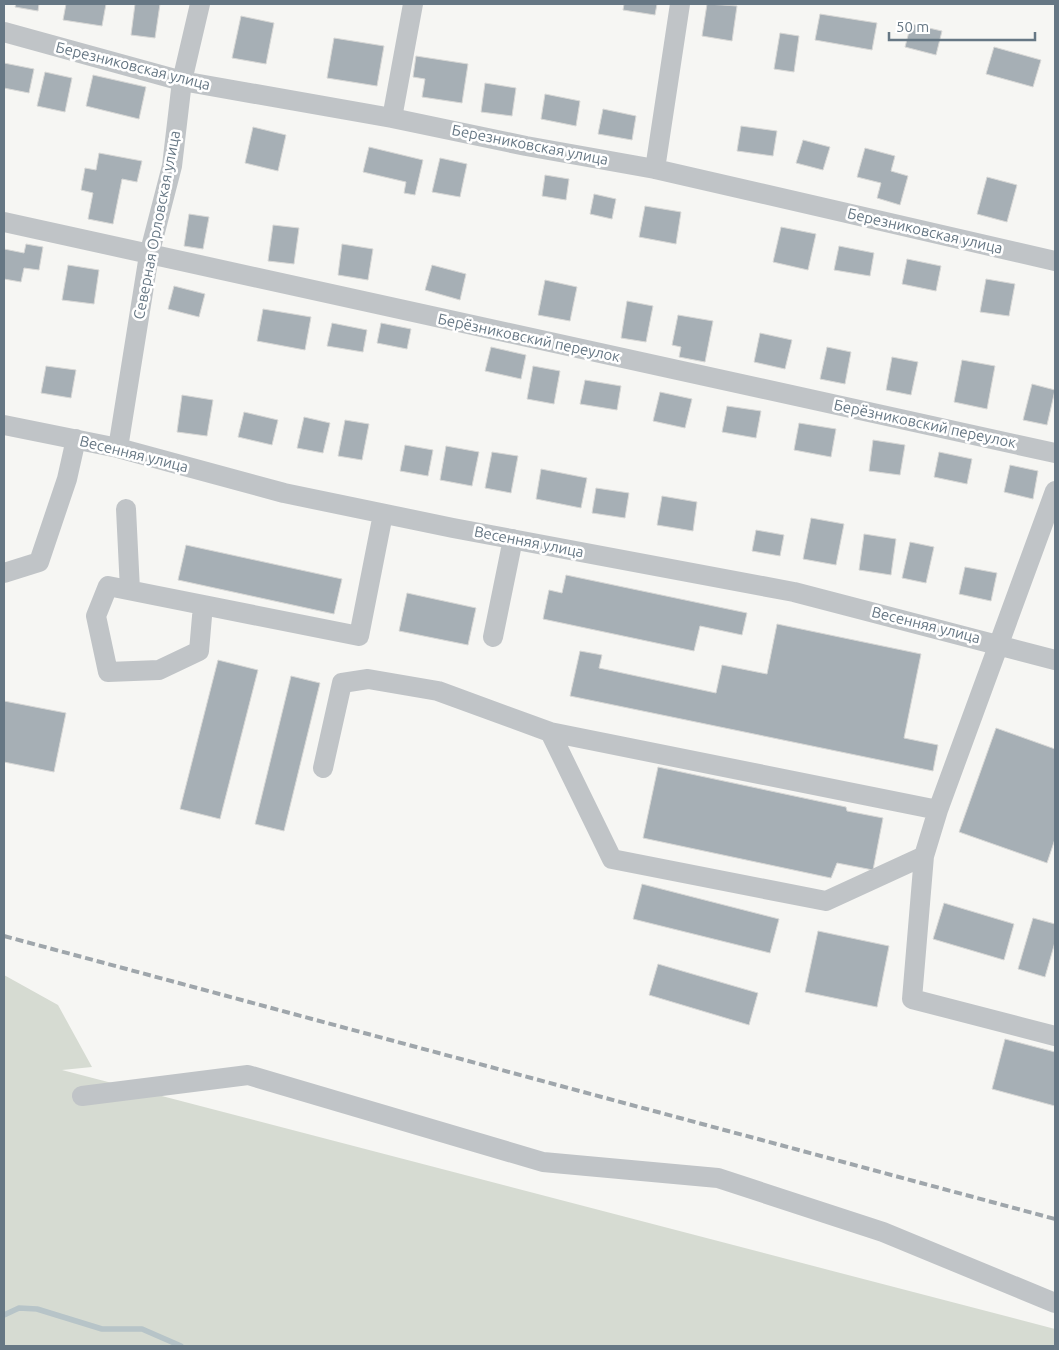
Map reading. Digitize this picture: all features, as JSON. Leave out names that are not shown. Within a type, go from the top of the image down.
[{"type":"street","name":"Северная Орловская улица","points":[[118,448],[148,255],[172,166],[182,81],[200,4]]},
{"type":"street","points":[[392,118],[412,4]]},
{"type":"street","points":[[655,169],[680,4]]},
{"type":"street","name":"Березниковская улица","points":[[4,32],[182,81],[392,118],[655,169],[1055,261]]},
{"type":"street","name":"Берёзниковский переулок","points":[[4,222],[1055,453]]},
{"type":"street","name":"Весенняя улица","points":[[4,425],[118,448],[284,493],[383,514],[794,592],[998,643],[1055,660]]},
{"type":"street","points":[[4,573],[39,562],[67,479],[76,439]]},
{"type":"street","points":[[1055,491],[938,810],[924,856],[912,999],[1055,1036]]},
{"type":"street","points":[[126,509],[130,590]]},
{"type":"street","points":[[203,605],[199,651],[159,670],[108,672],[96,616],[108,586],[359,636],[383,514]]},
{"type":"street","points":[[493,636],[513,539]]},
{"type":"street","points":[[323,768],[342,683],[368,679],[438,691],[550,732],[938,810]]},
{"type":"street","points":[[550,732],[612,859],[826,901],[924,856]]},
{"type":"street","points":[[82,1096],[248,1075],[543,1162],[718,1178],[884,1232],[1055,1303]]},
{"type":"shaded area","points":[[4,975],[58,1005],[92,1067],[62,1070],[1055,1329],[1055,1346],[4,1346]]},
{"type":"building","points":[[16,4],[39,4],[38,11],[15,7]]},
{"type":"building","points":[[66,4],[106,4],[102,26],[63,20]]},
{"type":"building","points":[[135,4],[160,4],[155,38],[131,35]]},
{"type":"building","points":[[624,4],[657,4],[655,15],[623,10]]},
{"type":"building","points":[[707,4],[737,6],[732,41],[702,36]]},
{"type":"building","points":[[820,14],[877,23],[872,50],[815,40]]},
{"type":"building","points":[[241,16],[274,23],[266,64],[232,58]]},
{"type":"building","points":[[911,24],[942,31],[936,55],[905,47]]},
{"type":"building","points":[[780,33],[799,36],[794,72],[774,69]]},
{"type":"building","points":[[334,38],[384,46],[377,86],[327,78]]},
{"type":"building","points":[[994,47],[1041,60],[1033,87],[986,74]]},
{"type":"building","points":[[416,56],[468,64],[462,103],[422,97],[425,79],[413,77]]},
{"type":"building","points":[[4,63],[34,69],[29,93],[4,88]]},
{"type":"building","points":[[45,72],[72,78],[65,112],[37,106]]},
{"type":"building","points":[[93,75],[146,87],[139,119],[86,106]]},
{"type":"building","points":[[485,83],[516,88],[512,116],[481,112]]},
{"type":"building","points":[[545,94],[580,101],[576,126],[541,119]]},
{"type":"building","points":[[603,109],[636,116],[632,140],[598,134]]},
{"type":"building","points":[[741,126],[777,131],[773,156],[737,151]]},
{"type":"building","points":[[253,127],[286,135],[278,171],[245,163]]},
{"type":"building","points":[[803,140],[830,147],[823,170],[796,163]]},
{"type":"building","points":[[369,147],[423,160],[415,195],[404,193],[406,182],[363,172]]},
{"type":"building","points":[[865,148],[895,156],[891,171],[908,176],[900,205],[877,198],[881,183],[857,177]]},
{"type":"building","points":[[99,153],[142,161],[137,182],[122,179],[113,224],[88,219],[93,193],[81,190],[85,168],[96,170]]},
{"type":"building","points":[[440,158],[467,164],[460,197],[432,192]]},
{"type":"building","points":[[545,175],[569,179],[566,200],[542,196]]},
{"type":"building","points":[[987,177],[1017,185],[1007,222],[977,214]]},
{"type":"building","points":[[594,194],[616,199],[612,219],[590,214]]},
{"type":"building","points":[[645,206],[681,212],[676,244],[639,237]]},
{"type":"building","points":[[189,214],[209,217],[203,249],[184,246]]},
{"type":"building","points":[[273,225],[299,228],[294,264],[268,261]]},
{"type":"building","points":[[781,227],[816,234],[808,270],[773,262]]},
{"type":"building","points":[[26,244],[43,247],[39,270],[24,268],[21,282],[4,279],[4,249],[24,253]]},
{"type":"building","points":[[342,244],[373,249],[368,280],[338,275]]},
{"type":"building","points":[[839,246],[874,253],[870,276],[834,270]]},
{"type":"building","points":[[907,259],[941,266],[936,291],[902,284]]},
{"type":"building","points":[[68,265],[99,270],[94,304],[62,300]]},
{"type":"building","points":[[432,265],[466,274],[460,300],[425,290]]},
{"type":"building","points":[[986,279],[1015,284],[1009,316],[980,312]]},
{"type":"building","points":[[545,280],[577,287],[570,321],[538,315]]},
{"type":"building","points":[[174,286],[205,294],[199,317],[168,309]]},
{"type":"building","points":[[627,301],[653,306],[646,342],[621,338]]},
{"type":"building","points":[[263,309],[311,317],[305,350],[257,341]]},
{"type":"building","points":[[678,315],[713,321],[705,362],[679,357],[681,347],[672,345]]},
{"type":"building","points":[[332,323],[367,330],[363,352],[327,346]]},
{"type":"building","points":[[381,323],[411,329],[407,349],[377,343]]},
{"type":"building","points":[[760,333],[792,340],[785,369],[754,362]]},
{"type":"building","points":[[491,347],[526,355],[521,379],[485,371]]},
{"type":"building","points":[[827,347],[851,352],[845,384],[820,379]]},
{"type":"building","points":[[892,357],[918,362],[911,395],[886,390]]},
{"type":"building","points":[[962,360],[995,366],[987,409],[954,402]]},
{"type":"building","points":[[46,366],[76,370],[71,398],[41,393]]},
{"type":"building","points":[[533,366],[560,371],[554,404],[527,399]]},
{"type":"building","points":[[585,380],[621,386],[617,410],[580,404]]},
{"type":"building","points":[[1032,384],[1055,390],[1047,425],[1023,420]]},
{"type":"building","points":[[660,392],[692,399],[685,428],[653,421]]},
{"type":"building","points":[[182,395],[213,400],[207,436],[177,432]]},
{"type":"building","points":[[727,406],[761,411],[756,438],[722,432]]},
{"type":"building","points":[[244,412],[278,420],[272,445],[238,437]]},
{"type":"building","points":[[304,417],[330,423],[323,453],[297,448]]},
{"type":"building","points":[[345,420],[369,424],[362,460],[338,456]]},
{"type":"building","points":[[799,423],[836,429],[831,457],[794,450]]},
{"type":"building","points":[[873,440],[905,445],[900,475],[869,471]]},
{"type":"building","points":[[405,445],[433,450],[428,476],[400,471]]},
{"type":"building","points":[[446,446],[479,452],[472,486],[440,480]]},
{"type":"building","points":[[492,452],[518,456],[511,493],[485,488]]},
{"type":"building","points":[[939,452],[972,459],[967,484],[934,477]]},
{"type":"building","points":[[1010,465],[1038,471],[1033,499],[1004,492]]},
{"type":"building","points":[[541,469],[587,478],[581,508],[536,499]]},
{"type":"building","points":[[596,488],[629,493],[625,518],[592,513]]},
{"type":"building","points":[[662,496],[697,502],[693,531],[657,525]]},
{"type":"building","points":[[811,518],[844,524],[836,565],[803,559]]},
{"type":"building","points":[[756,530],[784,535],[780,556],[752,551]]},
{"type":"building","points":[[864,534],[896,539],[891,575],[859,570]]},
{"type":"building","points":[[910,542],[934,547],[926,583],[902,578]]},
{"type":"building","points":[[186,545],[342,579],[334,614],[178,580]]},
{"type":"building","points":[[965,567],[997,573],[991,601],[959,594]]},
{"type":"building","points":[[566,575],[747,613],[742,635],[700,626],[694,651],[543,619],[549,590],[562,593]]},
{"type":"building","points":[[407,593],[476,608],[468,645],[399,631]]},
{"type":"building","points":[[777,624],[921,654],[904,738],[938,745],[933,771],[570,696],[580,651],[602,655],[599,668],[716,693],[722,665],[767,674]]},
{"type":"building","points":[[218,660],[258,670],[220,819],[180,809]]},
{"type":"building","points":[[291,676],[320,683],[284,831],[255,824]]},
{"type":"building","points":[[4,701],[66,713],[54,772],[4,762]]},
{"type":"building","points":[[996,728],[1055,749],[1055,839],[1047,863],[959,832]]},
{"type":"building","points":[[658,767],[846,807],[847,811],[883,818],[873,870],[837,863],[831,878],[643,838]]},
{"type":"building","points":[[642,884],[779,919],[770,953],[633,919]]},
{"type":"building","points":[[944,903],[1014,924],[1004,960],[933,939]]},
{"type":"building","points":[[1033,918],[1055,924],[1055,942],[1045,977],[1018,969]]},
{"type":"building","points":[[818,931],[889,946],[877,1007],[805,992]]},
{"type":"building","points":[[658,964],[758,993],[749,1025],[649,995]]},
{"type":"building","points":[[1005,1039],[1055,1052],[1055,1106],[992,1089]]},
{"type":"waterway","points":[[4,1315],[19,1308],[37,1309],[102,1329],[142,1329],[181,1346]]},
{"type":"railway","points":[[4,936],[1055,1219]]}]
